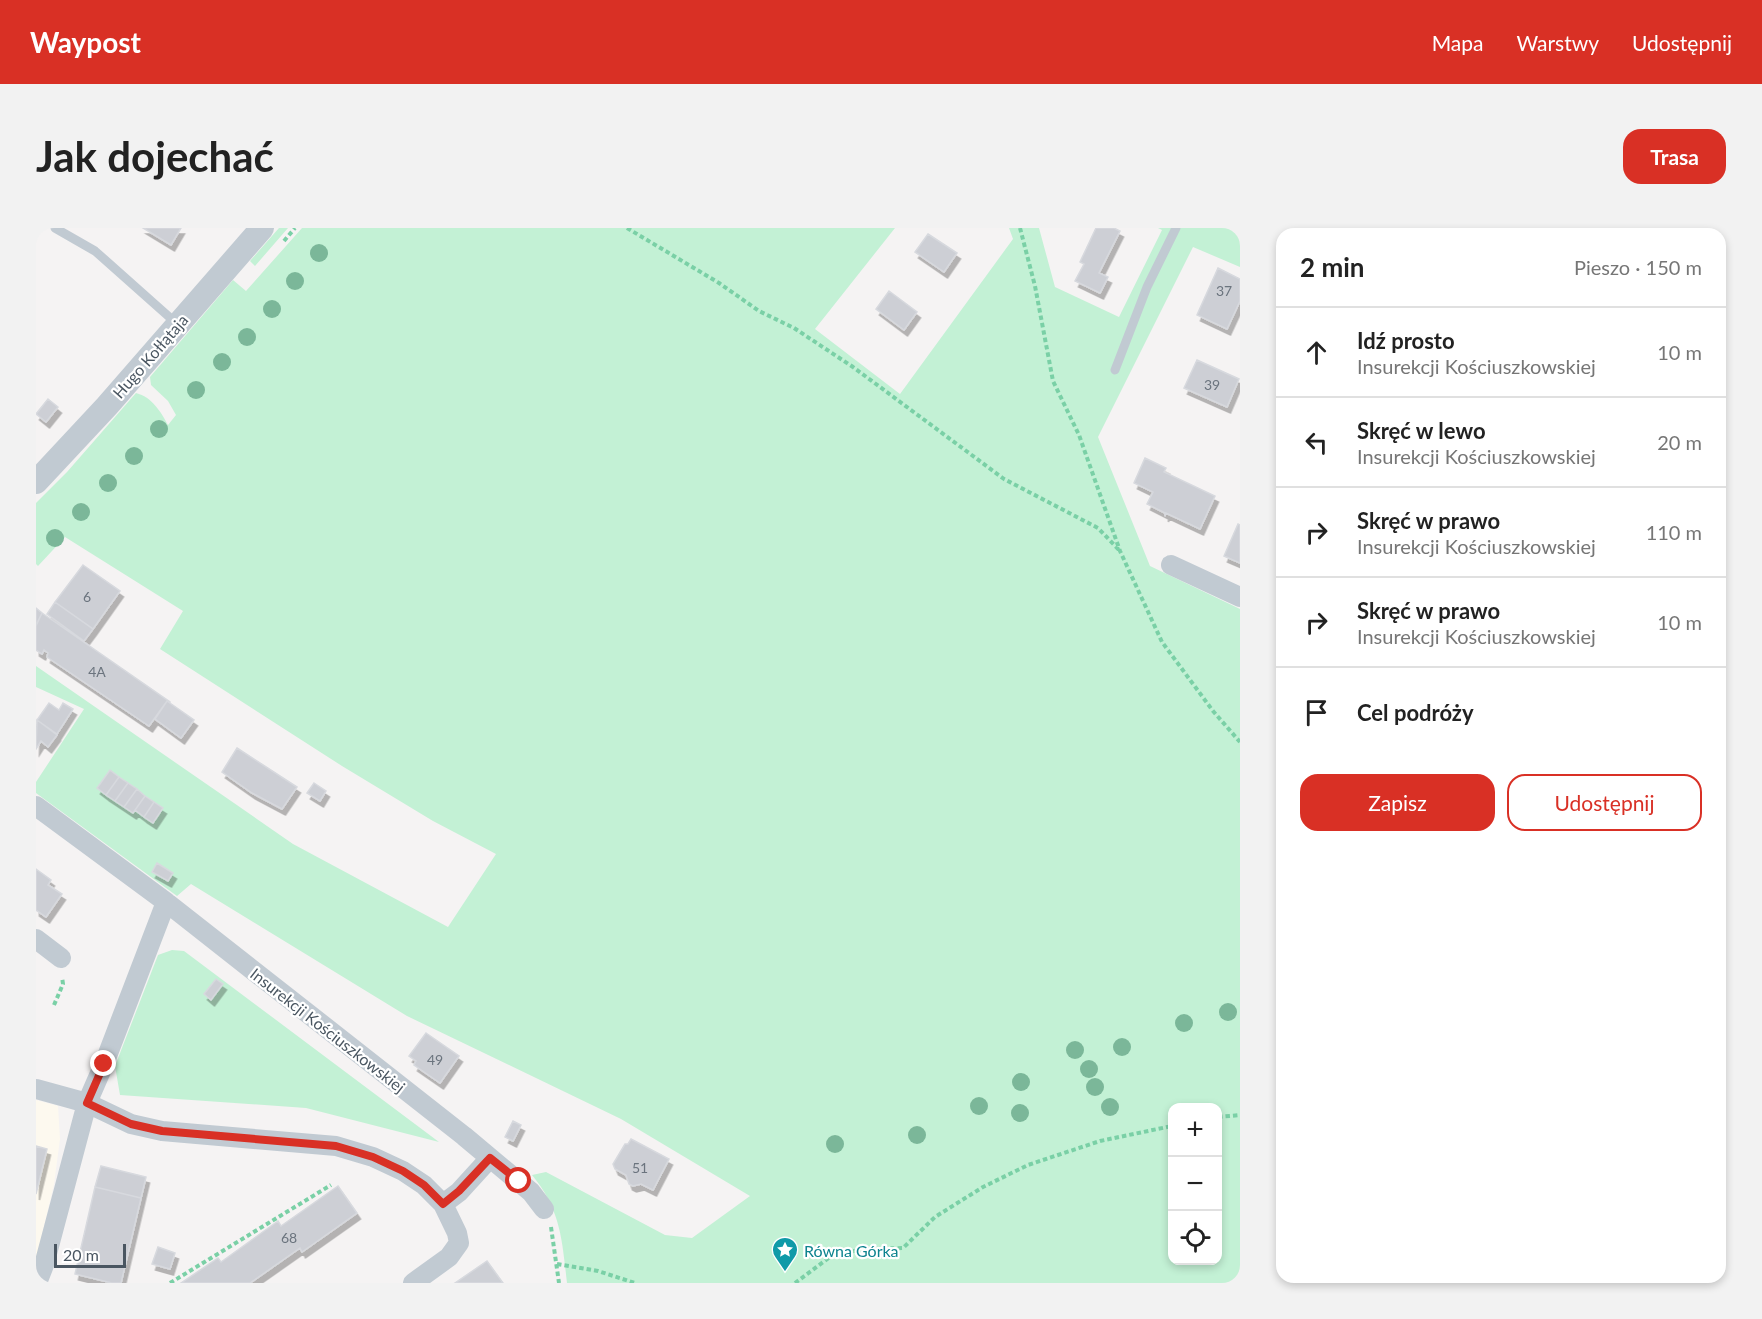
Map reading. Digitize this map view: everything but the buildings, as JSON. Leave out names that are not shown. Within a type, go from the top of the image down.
[{"type":"street","name":"Hugo Kołłątaja","points":[[36,482],[107,406],[262,228]]},
{"type":"street","points":[[1171,565],[1240,597]]},
{"type":"street","name":"Insurekcji Kościuszkowskiej","points":[[36,806],[166,902],[490,1158],[531,1192],[544,1209]]},
{"type":"street","points":[[38,1283],[87,1103],[166,902]]},
{"type":"street","points":[[36,939],[61,958]]},
{"type":"street","points":[[36,1089],[87,1103],[131,1124],[162,1131],[336,1146],[373,1157],[403,1171],[424,1185],[443,1204],[457,1233],[459,1243],[449,1257],[413,1283]]},
{"type":"street","points":[[443,1204],[459,1191],[490,1158]]},
{"type":"lane","points":[[55,228],[94,251],[178,324]]},
{"type":"lane","points":[[1115,370],[1147,287],[1176,228]]},
{"type":"path","points":[[627,228],[719,283],[759,311],[794,328],[853,367],[1004,479],[1098,528],[1120,550]]},
{"type":"path","points":[[1020,228],[1035,286],[1053,381],[1078,435],[1120,550],[1162,642],[1213,711],[1240,742]]},
{"type":"path","points":[[1222,1117],[1240,1115]]},
{"type":"path","points":[[795,1283],[834,1254],[867,1249],[903,1248],[935,1217],[983,1187],[1028,1165],[1100,1141],[1168,1127]]},
{"type":"path","points":[[170,1283],[332,1185]]},
{"type":"path","points":[[544,1209],[549,1220],[559,1283]]},
{"type":"path","points":[[557,1264],[598,1271],[635,1283]]},
{"type":"shaded area","points":[[36,1100],[58,1106],[60,1139],[54,1184],[36,1260]]},
{"type":"green space","points":[[279,228],[288,228],[255,266],[250,261]]},
{"type":"green space","points":[[302,228],[895,228],[815,329],[900,394],[1013,239],[1009,228],[1039,228],[1055,287],[1119,317],[1162,230],[1158,228],[1240,228],[1240,267],[1193,247],[1098,437],[1150,566],[1240,609],[1240,1283],[567,1283],[561,1239],[554,1213],[542,1188],[532,1175],[546,1172],[665,1235],[692,1238],[750,1196],[621,1119],[407,1016],[191,884],[177,896],[36,793],[36,782],[84,709],[36,687],[36,666],[293,844],[448,927],[496,854],[433,821],[342,766],[160,649],[183,611],[65,537],[38,566],[36,564],[36,503],[67,472],[136,393],[151,401],[168,425],[176,415],[168,401],[151,385],[150,377],[233,280],[246,291]]},
{"type":"green space","points":[[172,950],[184,951],[439,1142],[306,1108],[120,1095],[115,1066],[158,955]]},
{"type":"place","name":"Równa Górka","points":[[785,1273]]},
{"type":"route","points":[[104,1064],[87,1103],[131,1124],[162,1131],[336,1146],[373,1157],[403,1171],[424,1185],[443,1204],[459,1191],[490,1158],[519,1181]]}]
